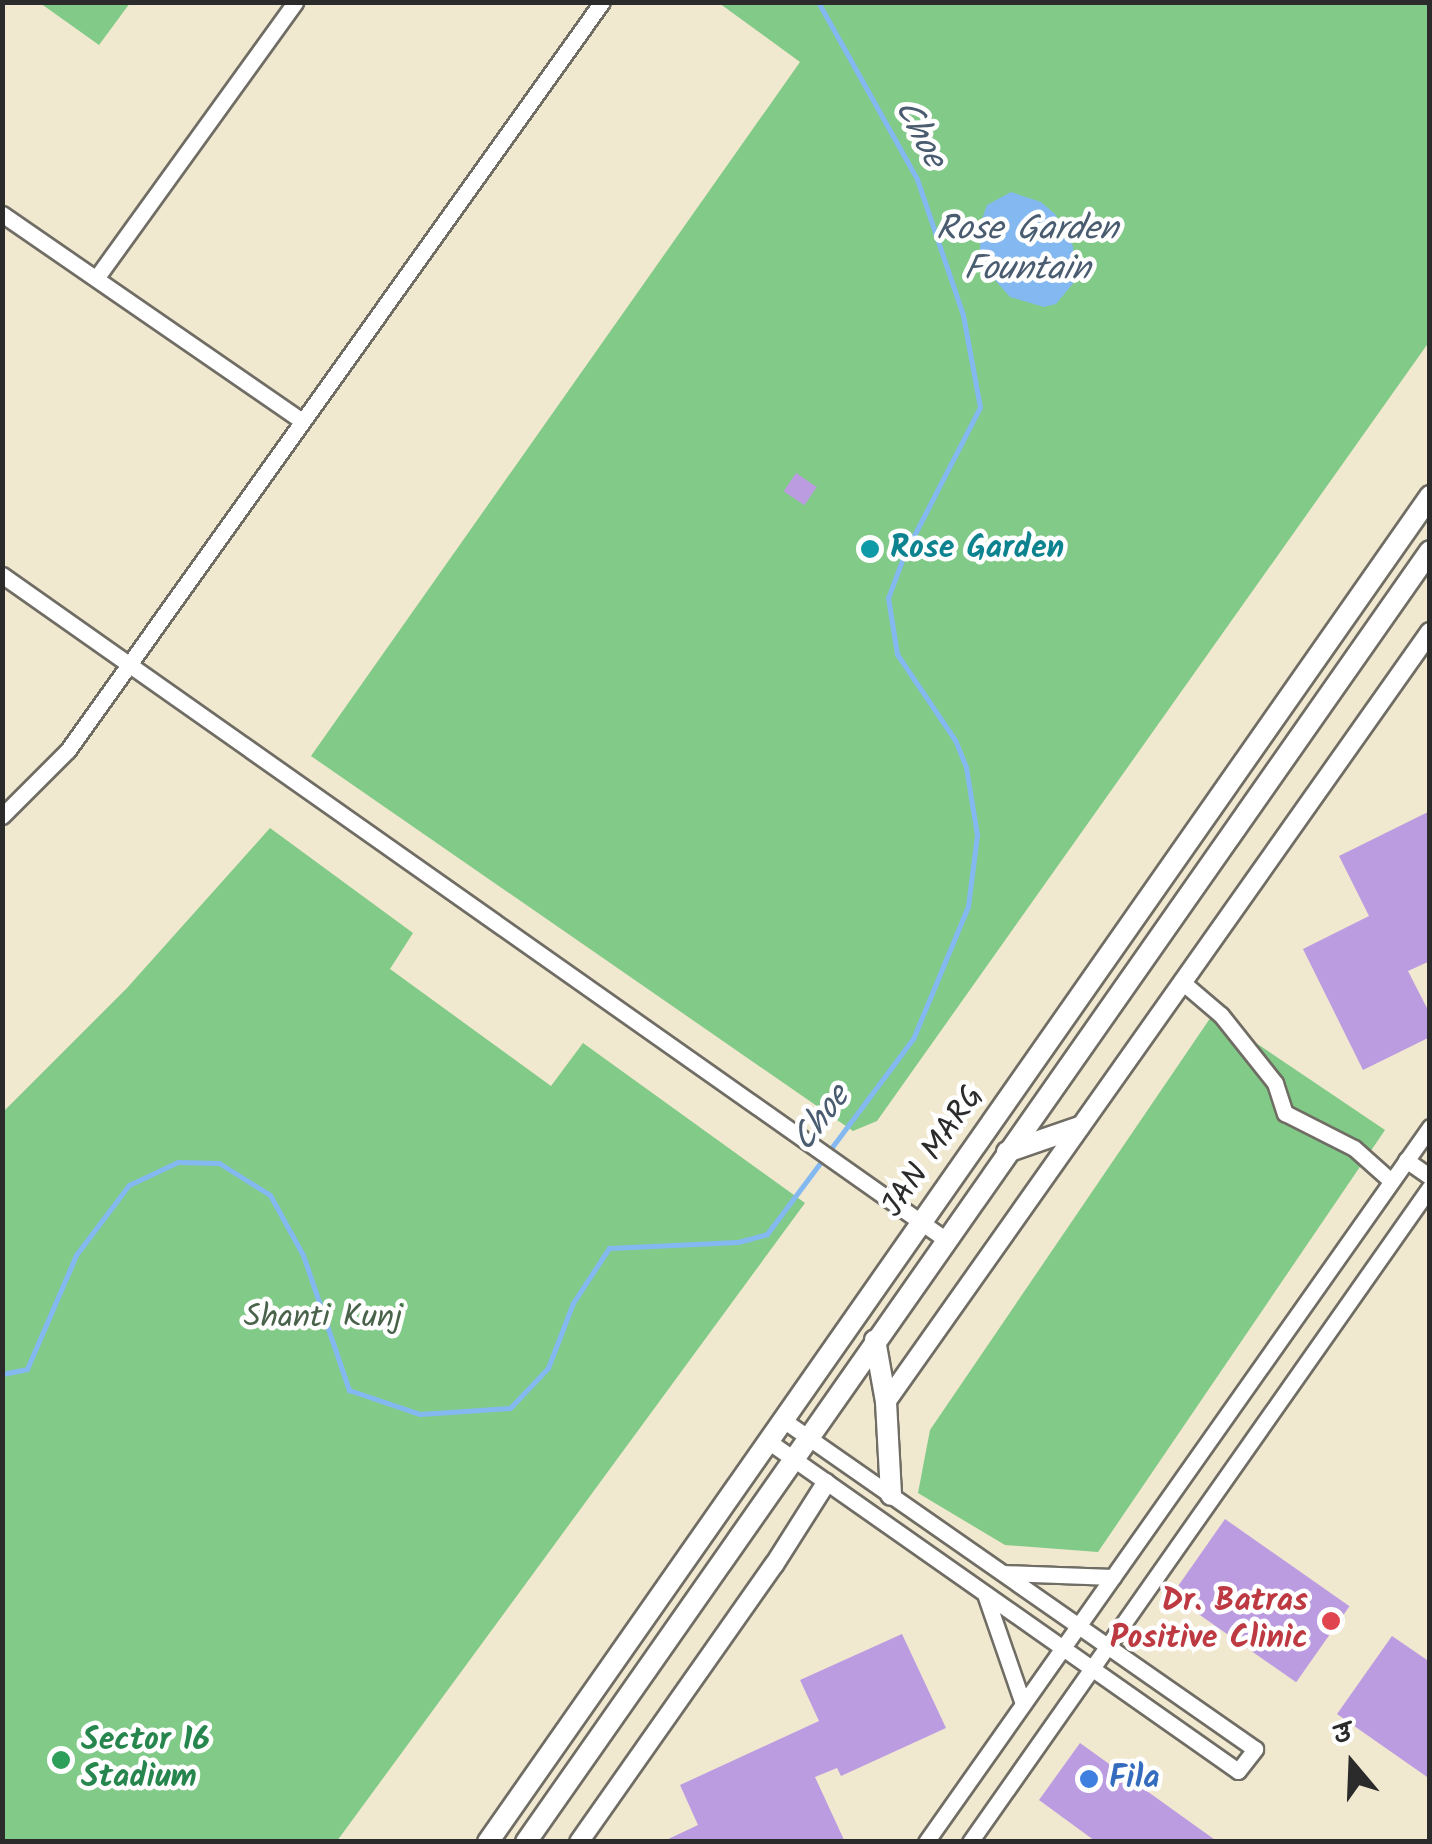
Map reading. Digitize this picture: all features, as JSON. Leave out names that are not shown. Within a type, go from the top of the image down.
[{"type":"main road","name":"JAN MARG","points":[[488,1842],[1430,496]]},
{"type":"main road","name":"JAN MARG","points":[[526,1842],[1430,551]]},
{"type":"main road","points":[[1007,1152],[1078,1127]]},
{"type":"main road","points":[[874,1340],[886,1402],[891,1495]]},
{"type":"street","points":[[97,276],[294,2]]},
{"type":"street","points":[[2,816],[68,750],[602,2]]},
{"type":"street","points":[[2,214],[302,421]]},
{"type":"street","points":[[2,575],[945,1239]]},
{"type":"street","points":[[886,1402],[1430,632]]},
{"type":"street","points":[[1181,981],[1221,1014],[1275,1082],[1285,1114],[1354,1148],[1391,1181]]},
{"type":"street","points":[[926,1842],[1430,1127]]},
{"type":"street","points":[[1406,1160],[1430,1177]]},
{"type":"street","points":[[970,1842],[1430,1188]]},
{"type":"street","points":[[768,1442],[1238,1771],[1255,1749],[784,1420]]},
{"type":"street","points":[[579,1842],[774,1565],[826,1482]]},
{"type":"street","points":[[1003,1573],[1113,1576]]},
{"type":"street","points":[[984,1593],[1023,1704]]},
{"type":"green space","points":[[40,3],[130,3],[99,45]]},
{"type":"green space","name":"Rose Garden","points":[[719,3],[1429,3],[1429,342],[877,1121],[853,1131],[311,756],[800,62]]},
{"type":"green space","name":"Shanti Kunj","points":[[270,828],[413,933],[390,969],[551,1086],[583,1043],[805,1203],[337,1841],[3,1841],[3,1112],[127,988]]},
{"type":"green space","points":[[1213,1014],[1385,1130],[1098,1552],[1005,1545],[918,1493],[930,1430]]},
{"type":"water","name":"Rose Garden Fountain","points":[[1011,192],[1041,202],[1055,214],[1073,246],[1075,281],[1056,304],[1044,307],[1010,297],[987,271],[980,253],[981,222],[987,205]]},
{"type":"building","points":[[796,473],[817,487],[804,505],[784,491]]},
{"type":"building","points":[[1430,811],[1430,961],[1408,971],[1430,1014],[1430,1037],[1363,1070],[1303,949],[1369,916],[1339,856]]},
{"type":"building","points":[[1225,1519],[1350,1606],[1296,1682],[1172,1595]]},
{"type":"building","points":[[902,1634],[946,1728],[841,1776],[837,1768],[815,1777],[845,1842],[662,1842],[698,1825],[680,1785],[819,1721],[800,1680]]},
{"type":"building","points":[[1392,1636],[1430,1662],[1430,1779],[1337,1714]]},
{"type":"building","points":[[1080,1743],[1218,1842],[1096,1842],[1039,1800]]},
{"type":"waterway","name":"Choe","points":[[2,1374],[27,1369],[76,1255],[129,1185],[178,1162],[219,1163],[270,1195],[303,1255],[349,1390],[420,1414],[510,1408],[548,1368],[573,1303],[609,1248],[738,1242],[767,1234],[913,1039],[968,906],[977,835],[966,767],[955,740],[897,654],[888,598],[904,555],[980,407],[963,315],[917,179],[818,2]]},
{"type":"place","name":"Rose Garden","points":[[870,549]]},
{"type":"place","name":"Dr. Batras Positive Clinic","points":[[1331,1621]]},
{"type":"place","name":"Sector 16 Stadium","points":[[61,1760]]},
{"type":"place","name":"Fila","points":[[1089,1779]]}]
